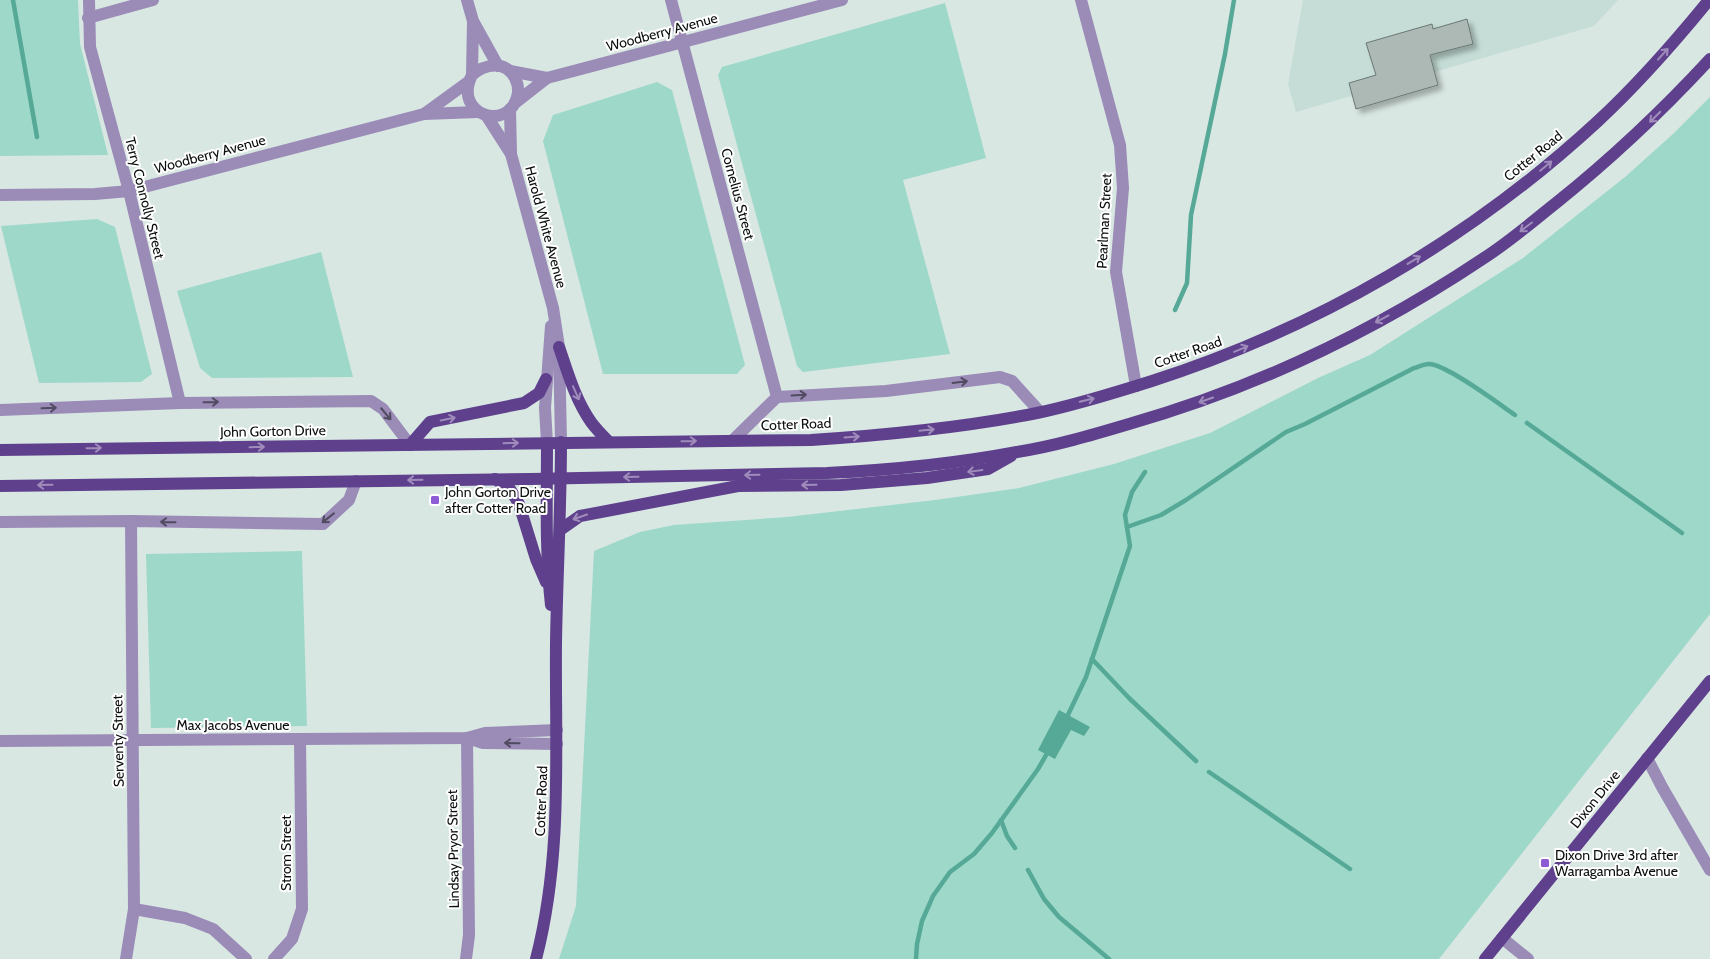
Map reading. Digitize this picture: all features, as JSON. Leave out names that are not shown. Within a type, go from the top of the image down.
[{"type":"main road","name":"Cotter Road","points":[[556,643],[549,588],[547,442],[811,440],[950,428],[1040,412],[1136,386],[1186,370],[1259,341],[1372,286],[1430,251],[1485,213],[1542,170],[1598,121],[1637,82],[1709,0]]},
{"type":"main road","points":[[0,486],[827,474],[923,466],[1018,452],[1095,434],[1158,416],[1255,382],[1299,362],[1401,310],[1484,258],[1550,208],[1621,149],[1651,121],[1710,59]]},
{"type":"main road","points":[[559,347],[571,383],[581,405],[592,423],[609,442]]},
{"type":"main road","points":[[410,445],[430,422],[524,402],[539,393],[546,379]]},
{"type":"main road","name":"John Gorton Drive","points":[[0,450],[547,442]]},
{"type":"main road","name":"Cotter Road","points":[[536,959],[544,931],[554,856],[557,744],[556,643],[561,478],[560,442]]},
{"type":"main road","points":[[560,530],[580,516],[738,486],[841,485],[927,478],[988,469],[1018,452]]},
{"type":"main road","points":[[495,479],[510,489],[519,504],[536,558],[549,588]]},
{"type":"main road","name":"Dixon Drive","points":[[1485,959],[1710,680]]},
{"type":"street","name":"Terry Connolly Street","points":[[89,0],[90,47],[129,191],[180,403]]},
{"type":"street","points":[[88,18],[153,0]]},
{"type":"street","points":[[467,0],[473,21],[504,69],[515,78],[518,86],[518,95],[512,106],[503,114],[494,116],[482,114],[472,106],[468,98],[467,90],[470,79],[473,21]]},
{"type":"street","name":"Cornelius Street","points":[[671,0],[777,396]]},
{"type":"street","name":"Woodberry Avenue","points":[[512,106],[547,78],[842,0]]},
{"type":"street","name":"Pearlman Street","points":[[1081,0],[1120,145],[1123,188],[1116,272],[1136,386]]},
{"type":"street","points":[[470,79],[485,66],[504,69]]},
{"type":"street","name":"Woodberry Avenue","points":[[504,69],[547,78]]},
{"type":"street","name":"Woodberry Avenue","points":[[424,114],[470,79]]},
{"type":"street","name":"Harold White Avenue","points":[[512,106],[511,154],[553,308],[559,347],[560,442]]},
{"type":"street","name":"Woodberry Avenue","points":[[0,195],[95,194],[129,191],[424,114],[482,114]]},
{"type":"street","name":"Harold White Avenue","points":[[482,114],[511,154]]},
{"type":"street","name":"Harold White Avenue","points":[[547,442],[546,379],[553,308]]},
{"type":"street","points":[[733,440],[777,396],[886,391],[1000,377],[1012,381],[1040,412]]},
{"type":"street","points":[[0,410],[180,403],[371,401],[383,408],[410,445]]},
{"type":"street","points":[[0,522],[131,521],[323,524],[349,500],[356,481]]},
{"type":"street","name":"Serventy Street","points":[[126,959],[134,909],[131,521]]},
{"type":"street","name":"Max Jacobs Avenue","points":[[0,741],[467,738],[485,733],[557,730]]},
{"type":"street","name":"Max Jacobs Avenue","points":[[467,738],[483,743],[557,744]]},
{"type":"street","name":"Lindsay Pryor Street","points":[[466,959],[469,935],[467,738]]},
{"type":"street","name":"Strom Street","points":[[274,959],[292,938],[302,909],[300,739]]},
{"type":"street","points":[[1647,758],[1662,788],[1710,870]]},
{"type":"street","points":[[134,909],[185,918],[213,929],[246,959]]},
{"type":"street","points":[[1502,938],[1528,959]]},
{"type":"shaded area","points":[[0,0],[78,0],[80,44],[108,155],[0,156]]},
{"type":"shaded area","points":[[1303,0],[1618,0],[1594,26],[1296,112],[1288,84]]},
{"type":"shaded area","points":[[945,3],[986,158],[903,180],[950,354],[803,372],[797,366],[718,75],[722,67]]},
{"type":"shaded area","points":[[657,82],[672,90],[745,365],[737,374],[603,374],[543,141],[553,115]]},
{"type":"shaded area","points":[[1710,97],[1710,614],[1439,959],[559,959],[576,906],[594,551],[640,532],[674,525],[787,517],[1019,488],[1114,464],[1210,433],[1318,378],[1370,355],[1523,258],[1625,177],[1673,134]]},
{"type":"shaded area","points":[[97,219],[115,227],[152,374],[141,382],[39,383],[1,226]]},
{"type":"shaded area","points":[[321,252],[353,377],[212,378],[200,368],[177,291]]},
{"type":"shaded area","points":[[302,551],[307,726],[151,728],[146,554]]},
{"type":"shaded area","points":[[1059,710],[1090,727],[1084,736],[1071,730],[1055,759],[1038,750]]},
{"type":"building","points":[[1467,19],[1473,44],[1430,55],[1438,85],[1356,109],[1349,83],[1376,75],[1366,43],[1432,24],[1433,29]]},
{"type":"waterway","points":[[13,0],[37,137]]},
{"type":"waterway","points":[[1175,310],[1187,283],[1191,215],[1225,54],[1234,0]]},
{"type":"waterway","points":[[1127,527],[1161,515],[1286,432],[1423,365],[1429,364],[1447,370],[1515,415]]},
{"type":"waterway","points":[[1527,423],[1682,533]]},
{"type":"waterway","points":[[1066,719],[1086,677],[1130,546],[1125,515],[1132,492],[1145,472]]},
{"type":"waterway","points":[[1092,659],[1129,698],[1196,761]]},
{"type":"waterway","points":[[916,959],[922,921],[933,896],[950,872],[974,854],[992,833],[1038,769],[1049,750]]},
{"type":"waterway","points":[[1209,772],[1350,869]]},
{"type":"waterway","points":[[1001,820],[1007,836],[1015,848]]},
{"type":"waterway","points":[[1028,870],[1044,899],[1059,917],[1109,959]]},
{"type":"place","name":"John Gorton Drive after Cotter Road","points":[[435,500]]},
{"type":"place","name":"Dixon Drive 3rd after Warragamba Avenue","points":[[1545,863]]}]
